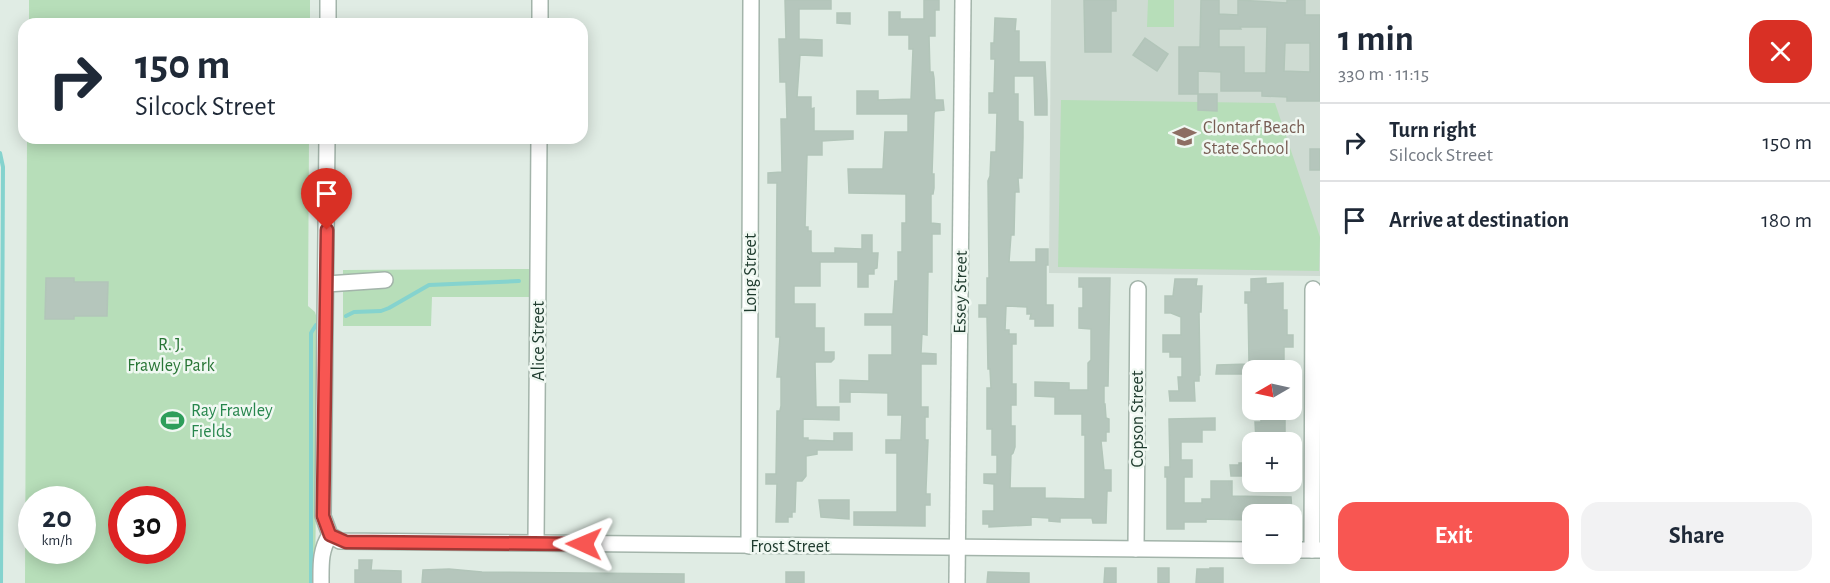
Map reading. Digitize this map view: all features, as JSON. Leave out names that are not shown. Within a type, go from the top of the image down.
[{"type":"street","points":[[328,0],[328,18]]},
{"type":"street","points":[[540,0],[540,18]]},
{"type":"street","name":"Long Street","points":[[749,546],[751,0]]},
{"type":"street","name":"Essey Street","points":[[957,583],[963,0]]},
{"type":"street","points":[[321,583],[322,550],[330,535],[323,516],[327,144]]},
{"type":"street","name":"Alice Street","points":[[536,543],[539,144]]},
{"type":"street","points":[[327,284],[385,280]]},
{"type":"street","name":"Copson Street","points":[[1136,549],[1138,289]]},
{"type":"street","points":[[1313,289],[1316,550]]},
{"type":"street","name":"Frost Street","points":[[330,535],[346,542],[1242,550]]},
{"type":"shaded area","name":"Clontarf Beach State School","points":[[1051,0],[1320,0],[1320,276],[1049,273]]},
{"type":"green space","points":[[29,0],[310,0],[310,18],[29,18]]},
{"type":"green space","points":[[1148,0],[1174,0],[1174,27],[1147,27]]},
{"type":"green space","points":[[1061,100],[1275,103],[1320,237],[1319,271],[1058,267]]},
{"type":"green space","name":"R. J. Frawley Park","points":[[27,144],[309,144],[308,306],[315,312],[318,322],[315,583],[25,583],[25,564],[96,564],[96,486],[25,486]]},
{"type":"green space","points":[[530,269],[529,297],[432,297],[431,326],[343,326],[343,270]]},
{"type":"building","points":[[785,0],[831,0],[831,9],[799,9],[799,39],[822,40],[822,56],[800,55],[797,97],[811,97],[811,109],[814,108],[814,131],[853,131],[853,139],[822,141],[822,155],[807,155],[805,227],[811,231],[811,251],[812,253],[835,253],[835,248],[862,249],[862,235],[872,235],[872,253],[878,253],[877,268],[874,269],[874,274],[868,274],[868,287],[858,287],[858,262],[820,262],[820,286],[794,286],[794,304],[815,304],[815,328],[824,328],[824,352],[834,352],[834,359],[831,362],[815,362],[816,407],[839,407],[839,420],[803,419],[803,438],[834,441],[834,433],[852,433],[852,450],[817,450],[817,454],[806,456],[806,476],[802,481],[796,481],[795,512],[792,512],[792,517],[788,517],[788,522],[776,522],[777,484],[766,484],[766,474],[776,474],[777,411],[780,411],[781,406],[781,377],[777,377],[780,337],[776,337],[777,183],[768,183],[768,173],[782,172],[781,119],[787,119],[786,82],[780,82],[779,39],[786,39]]},
{"type":"building","points":[[924,0],[939,0],[939,10],[935,10],[935,36],[929,36],[930,72],[933,72],[935,100],[943,100],[944,110],[934,113],[932,174],[934,174],[934,188],[931,194],[931,223],[940,224],[940,234],[932,234],[932,272],[928,272],[927,335],[922,334],[921,353],[936,354],[936,364],[921,364],[921,407],[928,407],[928,417],[925,417],[925,440],[928,440],[926,494],[930,494],[930,505],[925,505],[925,526],[854,525],[854,512],[897,512],[897,453],[886,453],[886,440],[901,440],[902,415],[888,415],[888,393],[850,392],[850,402],[840,402],[840,380],[869,381],[869,355],[892,355],[892,325],[865,325],[865,314],[893,314],[895,281],[898,281],[898,252],[902,252],[902,223],[906,223],[906,194],[849,193],[848,169],[883,169],[885,132],[908,132],[908,114],[857,114],[857,91],[878,91],[878,100],[911,99],[913,49],[909,49],[909,35],[889,35],[889,12],[900,12],[900,19],[924,19]]},
{"type":"building","points":[[1084,0],[1116,0],[1116,11],[1111,11],[1111,52],[1085,52]]},
{"type":"building","points":[[1201,0],[1219,0],[1219,14],[1238,15],[1238,0],[1287,3],[1287,0],[1305,0],[1305,15],[1320,15],[1320,101],[1287,101],[1287,97],[1262,96],[1262,91],[1221,91],[1221,72],[1198,71],[1198,94],[1179,94],[1179,47],[1200,47]],"holes":[[[1240,27],[1267,27],[1266,73],[1244,73],[1244,47],[1219,47],[1219,29],[1241,29]],[[1285,43],[1310,43],[1310,72],[1284,71]]]},
{"type":"building","points":[[837,13],[850,13],[850,24],[837,23]]},
{"type":"building","points":[[995,18],[1016,19],[1015,31],[1019,31],[1019,62],[1045,62],[1047,100],[1047,115],[1035,115],[1034,76],[1014,76],[1014,94],[1018,94],[1018,121],[1023,122],[1022,178],[1018,178],[1019,192],[1015,192],[1014,235],[1011,235],[1009,262],[1036,262],[1036,249],[1048,249],[1046,305],[1053,305],[1053,326],[1035,326],[1035,319],[1030,319],[1031,314],[1027,314],[1027,307],[1006,306],[1005,330],[1009,330],[1009,334],[1016,334],[1016,344],[1012,344],[1012,384],[1016,384],[1016,405],[1011,405],[1011,426],[1015,426],[1015,447],[1011,455],[1010,488],[1045,488],[1045,498],[1085,499],[1085,435],[1082,435],[1082,414],[1055,414],[1055,397],[1035,396],[1035,382],[1069,383],[1069,390],[1088,390],[1091,329],[1079,328],[1079,308],[1083,308],[1083,287],[1079,287],[1079,278],[1110,278],[1108,386],[1104,386],[1104,404],[1106,418],[1109,419],[1109,432],[1106,432],[1106,441],[1101,441],[1104,470],[1111,470],[1111,491],[1107,491],[1106,523],[1093,523],[1092,518],[1060,518],[1060,522],[1049,521],[1049,518],[1031,517],[1031,525],[989,527],[989,524],[983,524],[983,511],[994,511],[994,484],[984,483],[984,474],[997,474],[997,455],[992,455],[992,429],[987,429],[987,388],[991,388],[990,369],[988,369],[987,317],[979,317],[979,305],[987,305],[988,181],[991,152],[996,152],[997,113],[989,113],[989,93],[994,93],[995,59],[991,59],[991,43],[994,43]]},
{"type":"building","points":[[1145,38],[1168,54],[1157,71],[1133,55]]},
{"type":"building","points":[[1198,94],[1217,94],[1217,111],[1198,110]]},
{"type":"building","points":[[1310,149],[1320,149],[1320,170],[1310,170]]},
{"type":"building","points":[[46,278],[74,278],[74,282],[108,282],[107,316],[45,319]]},
{"type":"building","points":[[1266,278],[1266,284],[1283,283],[1283,310],[1287,310],[1287,335],[1293,335],[1293,347],[1284,347],[1284,360],[1249,360],[1248,303],[1245,303],[1245,292],[1251,292],[1251,279]]},
{"type":"building","points":[[1175,279],[1197,279],[1196,286],[1202,286],[1201,312],[1199,312],[1200,375],[1199,381],[1194,381],[1195,401],[1170,401],[1169,391],[1179,391],[1178,377],[1182,377],[1182,357],[1170,357],[1170,352],[1163,352],[1163,335],[1181,335],[1181,317],[1165,313],[1165,296],[1173,296]]},
{"type":"building","points":[[1242,364],[1242,374],[1216,374],[1217,365]]},
{"type":"building","points":[[1215,418],[1215,430],[1202,430],[1202,442],[1181,442],[1181,460],[1192,460],[1192,477],[1184,477],[1184,503],[1202,503],[1202,499],[1211,499],[1211,481],[1232,481],[1232,496],[1291,497],[1291,504],[1242,504],[1242,520],[1206,519],[1206,522],[1184,522],[1184,529],[1167,529],[1165,467],[1170,467],[1169,419]]},
{"type":"building","points":[[1261,420],[1285,420],[1285,432],[1256,432],[1255,422],[1261,422]]},
{"type":"building","points":[[1242,463],[1242,476],[1231,476],[1230,465]]},
{"type":"building","points":[[819,500],[849,500],[849,519],[821,517]]},
{"type":"building","points":[[359,560],[372,560],[371,570],[401,571],[401,583],[355,583],[355,570],[359,570]]},
{"type":"building","points":[[1105,568],[1116,568],[1116,583],[1104,583]]},
{"type":"building","points":[[1158,568],[1169,568],[1169,583],[1158,583]]},
{"type":"building","points":[[1223,568],[1223,583],[1196,583],[1197,569]]},
{"type":"building","points":[[449,569],[482,572],[684,574],[684,583],[422,583],[423,570]]},
{"type":"building","points":[[786,572],[804,572],[804,583],[786,583]]},
{"type":"building","points":[[988,572],[1029,573],[1029,583],[987,583]]},
{"type":"waterway","points":[[0,153],[3,167],[1,583]]},
{"type":"waterway","points":[[346,316],[354,312],[381,311],[429,285],[519,281]]},
{"type":"waterway","points":[[311,583],[311,333],[316,325]]},
{"type":"place","name":"Clontarf Beach State School","points":[[1185,137]]},
{"type":"place","name":"Ray Frawley Fields","points":[[173,420]]},
{"type":"route","points":[[327,230],[323,516],[330,535],[346,542],[584,544]]}]
